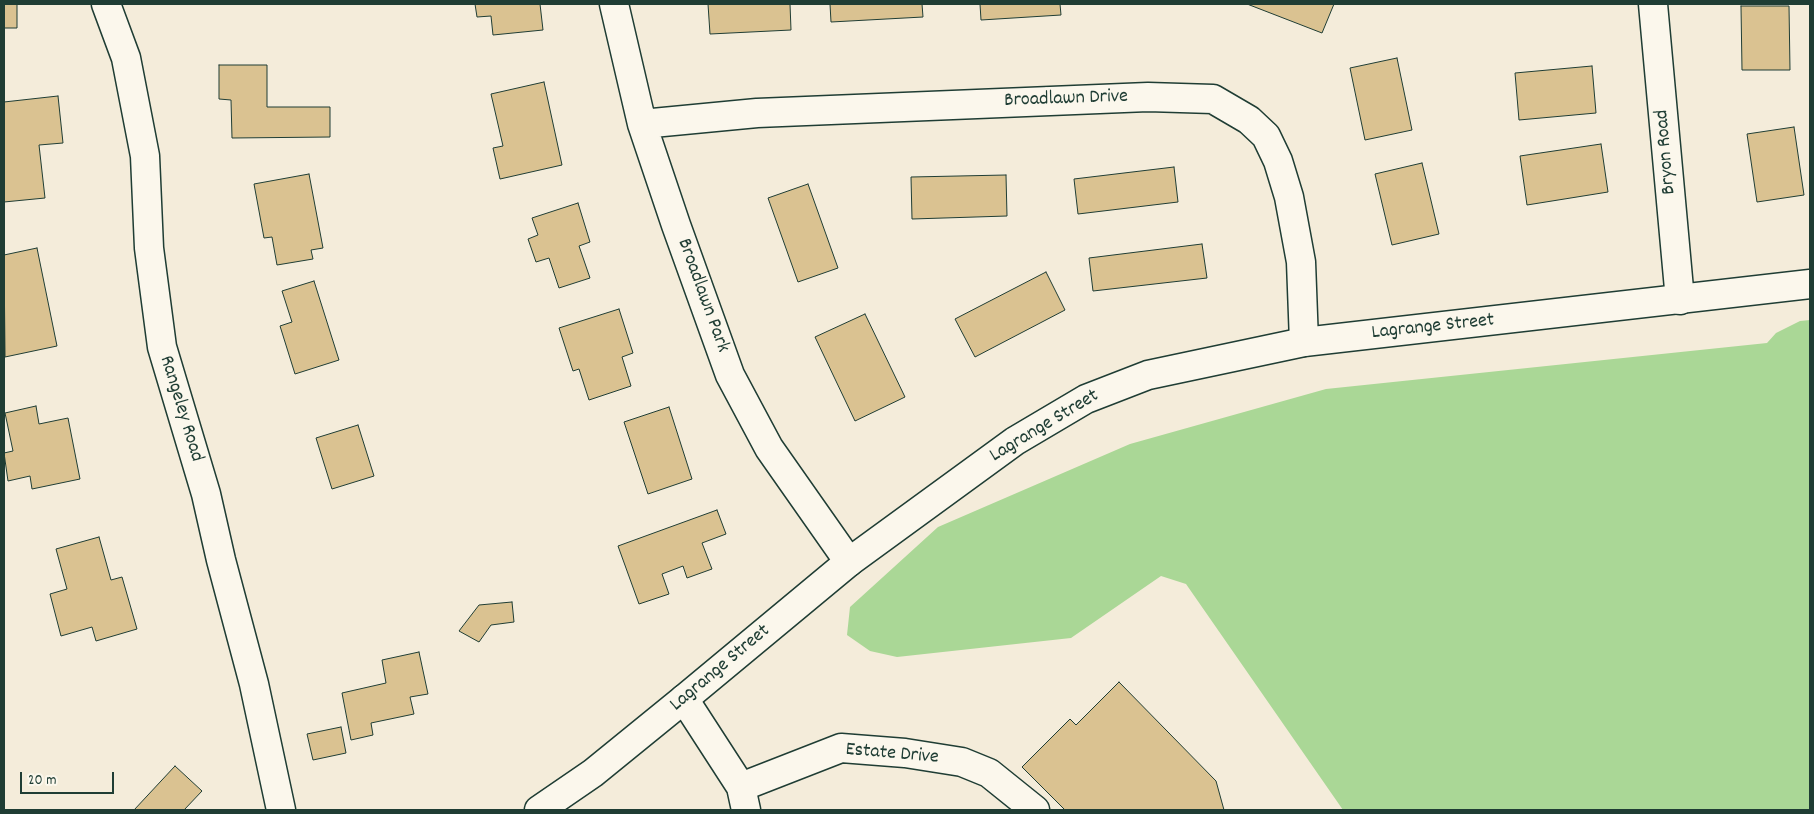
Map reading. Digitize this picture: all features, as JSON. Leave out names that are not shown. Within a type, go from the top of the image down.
[{"type":"street","name":"Rangeley Road","points":[[106,4],[126,58],[145,156],[149,248],[162,347],[206,494],[221,560],[254,684],[281,810]]},
{"type":"street","name":"Broadlawn Park","points":[[614,4],[642,124],[730,375],[769,448],[849,562]]},
{"type":"street","name":"Bryon Road","points":[[1653,4],[1680,300]]},
{"type":"street","name":"Broadlawn Drive","points":[[642,124],[757,112],[1148,97],[1213,99],[1249,120],[1266,136],[1278,161],[1289,197],[1301,262],[1304,342]]},
{"type":"street","name":"Lagrange Street","points":[[539,810],[593,773],[849,562],[1015,441],[1086,399],[1148,375],[1304,342],[1810,284]]},
{"type":"street","name":"Estate Drive","points":[[684,699],[744,799],[841,748],[905,753],[962,762],[989,773],[1035,810]]},
{"type":"green space","points":[[1810,320],[1810,810],[1343,810],[1186,584],[1161,576],[1071,638],[897,657],[870,651],[847,635],[850,607],[938,527],[1130,444],[1326,389],[1767,343],[1776,333],[1800,321]]},
{"type":"building","points":[[4,4],[17,4],[17,28],[4,28]]},
{"type":"building","points":[[475,4],[540,4],[543,30],[493,35],[491,16],[477,17]]},
{"type":"building","points":[[708,4],[790,4],[791,30],[710,34]]},
{"type":"building","points":[[830,4],[922,4],[923,17],[831,22]]},
{"type":"building","points":[[980,4],[1060,4],[1061,15],[981,20]]},
{"type":"building","points":[[1247,4],[1334,4],[1322,33]]},
{"type":"building","points":[[1741,6],[1789,6],[1790,70],[1742,70]]},
{"type":"building","points":[[1397,58],[1412,130],[1365,140],[1350,68]]},
{"type":"building","points":[[219,65],[267,65],[267,107],[330,107],[330,137],[232,138],[231,100],[219,99]]},
{"type":"building","points":[[1592,66],[1596,113],[1519,120],[1515,73]]},
{"type":"building","points":[[544,82],[562,165],[500,179],[493,148],[503,146],[491,94]]},
{"type":"building","points":[[58,96],[63,143],[39,145],[45,198],[4,202],[4,102]]},
{"type":"building","points":[[1794,127],[1804,195],[1757,202],[1747,134]]},
{"type":"building","points":[[1601,144],[1608,192],[1527,205],[1520,156]]},
{"type":"building","points":[[1422,163],[1439,234],[1392,245],[1375,174]]},
{"type":"building","points":[[1174,167],[1178,202],[1078,214],[1074,179]]},
{"type":"building","points":[[309,174],[323,248],[311,250],[313,259],[277,265],[272,237],[264,238],[254,184]]},
{"type":"building","points":[[1006,175],[1007,216],[912,219],[911,177]]},
{"type":"building","points":[[808,184],[838,268],[798,282],[768,198]]},
{"type":"building","points":[[578,203],[590,242],[579,246],[590,278],[559,288],[549,258],[536,262],[528,239],[538,235],[532,218]]},
{"type":"building","points":[[1202,244],[1207,278],[1093,291],[1089,258]]},
{"type":"building","points":[[37,248],[57,346],[5,357],[4,255]]},
{"type":"building","points":[[1046,272],[1065,310],[975,357],[955,319]]},
{"type":"building","points":[[314,281],[339,360],[295,374],[280,326],[292,322],[282,291]]},
{"type":"building","points":[[619,309],[633,353],[622,357],[631,386],[589,400],[579,369],[573,371],[559,328]]},
{"type":"building","points":[[865,314],[905,397],[855,421],[815,337]]},
{"type":"building","points":[[36,406],[39,424],[68,418],[80,479],[32,489],[30,476],[8,481],[4,453],[13,451],[5,413]]},
{"type":"building","points":[[669,407],[692,479],[648,494],[624,422]]},
{"type":"building","points":[[358,425],[374,476],[332,489],[316,438]]},
{"type":"building","points":[[717,510],[726,534],[702,543],[712,569],[687,578],[683,566],[662,574],[669,594],[639,604],[618,546]]},
{"type":"building","points":[[99,537],[111,580],[122,577],[137,629],[96,641],[92,627],[61,636],[50,594],[67,589],[56,549]]},
{"type":"building","points":[[512,602],[514,622],[491,625],[479,642],[459,631],[479,605]]},
{"type":"building","points":[[419,652],[428,694],[410,697],[414,714],[371,723],[373,735],[351,740],[342,693],[386,683],[382,660]]},
{"type":"building","points":[[1119,682],[1216,781],[1224,810],[1065,810],[1022,767],[1070,719],[1076,725]]},
{"type":"building","points":[[341,727],[346,753],[313,760],[307,734]]},
{"type":"building","points":[[175,766],[202,791],[184,810],[134,810]]}]
